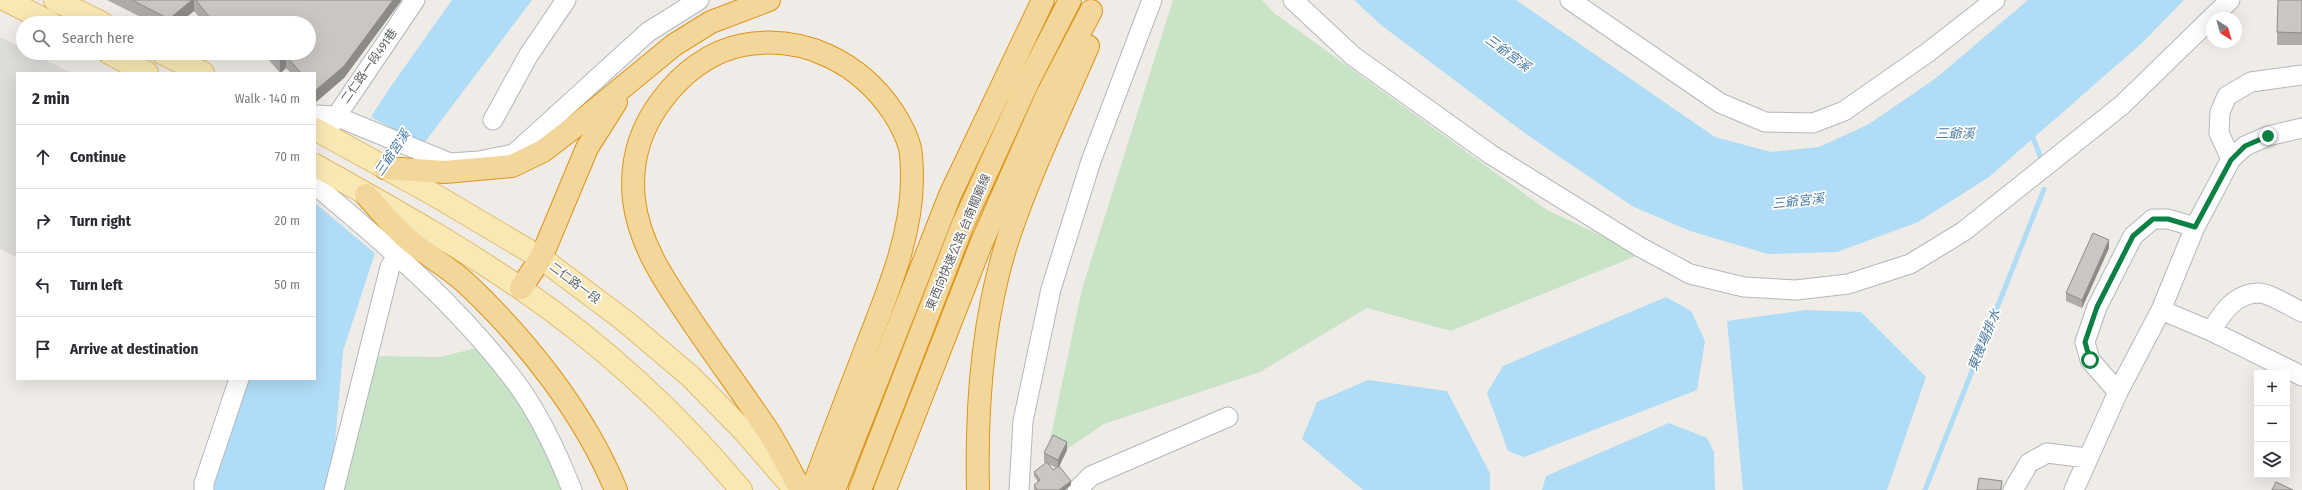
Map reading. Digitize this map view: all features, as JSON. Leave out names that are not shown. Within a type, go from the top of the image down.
[{"type":"highway","points":[[385,168],[512,166],[543,151],[674,45],[711,22],[769,0]]},
{"type":"highway","name":"東西向快速公路 台南關廟線","points":[[834,490],[950,195],[1043,0]]},
{"type":"highway","name":"東西向快速公路 台南關廟線","points":[[860,490],[963,224],[1028,82],[1070,0]]},
{"type":"highway","points":[[885,490],[907,430],[981,244],[1047,95],[1094,5]]},
{"type":"highway","points":[[978,490],[979,404],[986,338],[994,288],[1009,236],[1037,163],[1090,42],[1094,5]]},
{"type":"highway","points":[[801,490],[764,425],[655,266],[642,236],[634,203],[632,170],[639,141],[652,113],[671,88],[688,71],[714,55],[743,45],[775,44],[806,47],[827,55],[861,75],[882,97],[900,123],[910,148],[912,180],[908,225],[894,274],[812,490]]},
{"type":"highway","points":[[521,288],[541,258],[587,148],[601,124],[637,76]]},
{"type":"highway","points":[[366,194],[402,248],[467,284],[536,361],[582,423],[616,490]]},
{"type":"main road","points":[[6,0],[37,16]]},
{"type":"main road","points":[[55,0],[88,16]]},
{"type":"main road","points":[[122,60],[145,72]]},
{"type":"main road","points":[[176,60],[201,72]]},
{"type":"main road","name":"二仁路一段","points":[[329,126],[385,168],[433,194],[541,258],[625,321],[690,376],[744,431],[795,490]]},
{"type":"main road","points":[[317,173],[366,194]]},
{"type":"main road","points":[[402,248],[521,288],[600,349],[657,400],[715,458],[741,490]]},
{"type":"street","name":"二仁路一段491巷","points":[[329,126],[415,0]]},
{"type":"street","points":[[493,120],[528,56],[566,0]]},
{"type":"street","points":[[329,126],[447,167],[514,154],[648,32],[699,0]]},
{"type":"street","points":[[1019,490],[1023,421],[1051,289],[1091,161],[1152,0]]},
{"type":"street","points":[[1292,0],[1353,56],[1484,150],[1640,247],[1690,274],[1744,287],[1796,290],[1848,284],[1910,264],[1964,231],[2122,105],[2230,0]]},
{"type":"street","points":[[1570,0],[1720,103],[1765,122],[1813,123],[1844,111],[1927,53],[1995,0]]},
{"type":"street","points":[[2231,160],[2219,132],[2220,112],[2227,96],[2250,82],[2302,75]]},
{"type":"street","points":[[2074,490],[2087,458],[2118,392],[2161,310],[2195,227],[2231,160],[2245,146],[2268,136],[2302,128]]},
{"type":"street","points":[[317,173],[402,248],[515,380],[547,433],[572,490]]},
{"type":"street","points":[[2118,392],[2090,360],[2085,342],[2097,307],[2133,236],[2153,219],[2168,219],[2195,227]]},
{"type":"street","points":[[334,490],[402,248]]},
{"type":"street","points":[[2211,331],[2224,311],[2236,299],[2260,293],[2302,312]]},
{"type":"street","points":[[2161,310],[2211,331],[2302,376]]},
{"type":"street","points":[[204,490],[204,483],[239,380]]},
{"type":"street","points":[[1077,490],[1091,476],[1228,417]]},
{"type":"street","points":[[2013,490],[2029,463],[2047,452],[2087,458]]},
{"type":"shaded area","points":[[0,37],[16,45],[16,60],[46,60],[69,72],[16,72],[16,257],[0,249]]},
{"type":"green space","points":[[1173,0],[1262,0],[1274,13],[1547,210],[1641,254],[1451,331],[1367,308],[1260,372],[1104,424],[1045,464],[1082,289]]},
{"type":"green space","points":[[476,348],[498,373],[535,428],[564,490],[334,490],[368,356],[440,357]]},
{"type":"water","name":"三爺宮溪","points":[[452,0],[532,0],[425,142],[377,247],[343,351],[334,454],[325,490],[211,490],[247,380],[316,380],[316,201],[389,89]]},
{"type":"water","name":"三爺溪","points":[[1354,0],[1516,0],[1715,137],[1771,152],[1819,147],[1869,124],[1936,78],[2028,0],[2184,0],[2142,43],[1989,177],[1918,222],[1837,252],[1768,254],[1690,231],[1632,206],[1526,134],[1381,25]]},
{"type":"water","points":[[1666,297],[1691,311],[1705,341],[1697,390],[1524,457],[1508,451],[1487,393],[1503,366]]},
{"type":"water","points":[[1806,310],[1861,312],[1926,377],[1887,490],[1743,490],[1727,321]]},
{"type":"water","points":[[1368,380],[1447,391],[1490,473],[1490,490],[1363,490],[1302,439],[1317,402]]},
{"type":"water","points":[[1669,423],[1707,438],[1714,452],[1715,490],[1542,490],[1546,476]]},
{"type":"pier","points":[[369,116],[425,146],[377,255],[316,204],[316,197]]},
{"type":"building","points":[[132,0],[192,0],[173,16],[163,16]]},
{"type":"building","points":[[196,0],[393,0],[344,66],[316,90],[316,72],[300,72],[290,60],[316,60],[316,16],[209,16]]},
{"type":"building","points":[[2278,0],[2302,0],[2302,33],[2277,32]]},
{"type":"building","points":[[2093,233],[2109,240],[2082,300],[2066,293]]},
{"type":"building","points":[[1053,435],[1067,442],[1058,460],[1044,453]]},
{"type":"building","points":[[1047,462],[1053,470],[1059,466],[1071,481],[1059,490],[1037,490],[1034,485],[1040,480],[1034,472]]},
{"type":"building","points":[[1979,478],[2002,481],[2001,490],[1977,490]]},
{"type":"building","points":[[2276,482],[2293,490],[2272,490]]},
{"type":"waterway","name":"東機場排水","points":[[2031,133],[2041,158]]},
{"type":"waterway","name":"東機場排水","points":[[1925,490],[2044,189]]},
{"type":"route","points":[[2090,360],[2085,342],[2097,307],[2133,236],[2153,219],[2168,219],[2195,227],[2231,160],[2245,146],[2268,136]]}]
